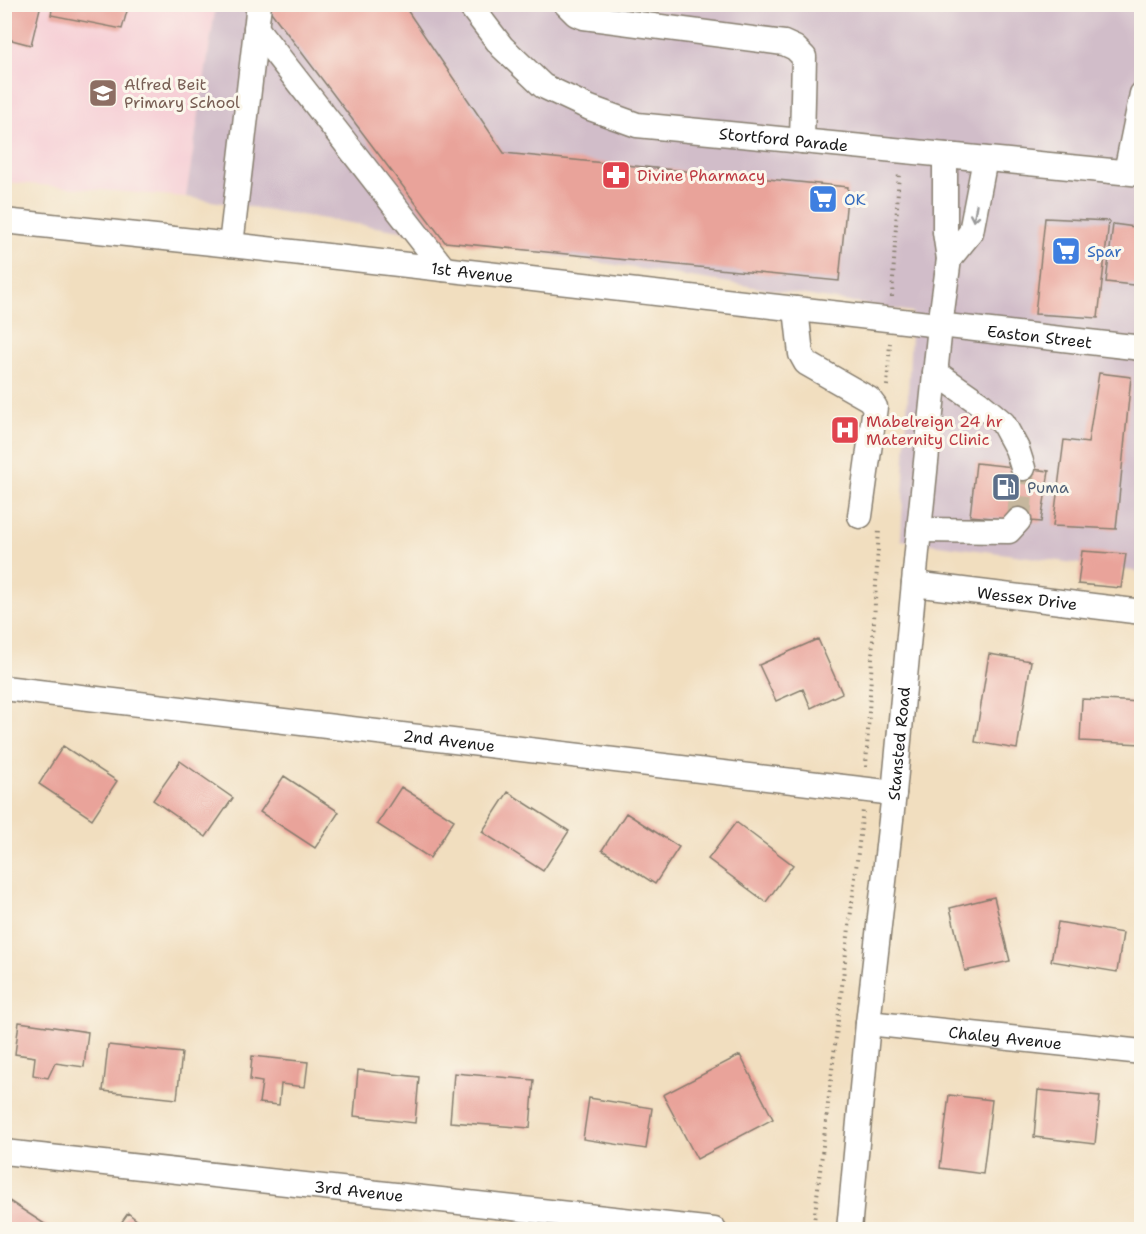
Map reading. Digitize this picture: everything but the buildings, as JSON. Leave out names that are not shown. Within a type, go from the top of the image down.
[{"type":"street","name":"Stortford Parade","points":[[469,4],[502,47],[543,86],[590,108],[637,125],[1134,173]]},
{"type":"street","points":[[578,9],[784,44],[795,48],[804,57],[802,141]]},
{"type":"street","points":[[231,245],[258,16]]},
{"type":"street","points":[[258,16],[444,269]]},
{"type":"street","points":[[1134,173],[1142,94]]},
{"type":"street","name":"Stansted Road","points":[[849,1230],[935,372],[949,259],[945,232],[945,155]]},
{"type":"street","points":[[949,259],[971,232],[985,159]]},
{"type":"street","name":"1st Avenue","points":[[4,221],[940,326]]},
{"type":"street","points":[[796,309],[801,354],[806,363],[869,399],[875,407],[870,523]]},
{"type":"street","name":"Easton Street","points":[[940,326],[1142,348]]},
{"type":"street","points":[[935,372],[1003,423],[1017,449],[1023,468]]},
{"type":"street","points":[[919,530],[1009,531],[1019,520]]},
{"type":"street","name":"Wessex Drive","points":[[914,584],[1142,612]]},
{"type":"street","name":"2nd Avenue","points":[[4,688],[894,793]]},
{"type":"street","name":"Chaley Avenue","points":[[868,1023],[1142,1052]]},
{"type":"street","name":"3rd Avenue","points":[[4,1152],[714,1230]]},
{"type":"path","points":[[892,305],[900,151]]},
{"type":"path","points":[[887,387],[890,340]]},
{"type":"path","points":[[813,1230],[864,807],[870,523]]},
{"type":"shaded area","name":"Alfred Beit Primary School","points":[[4,5],[216,5],[186,197],[5,182]]},
{"type":"shaded area","points":[[216,5],[1141,5],[1141,572],[901,540],[912,312],[186,197]]},
{"type":"tunnel","points":[[1019,520],[1023,468]]},
{"type":"place","name":"Alfred Beit Primary School","points":[[103,93]]},
{"type":"place","name":"Divine Pharmacy","points":[[616,175]]},
{"type":"place","name":"OK","points":[[823,199]]},
{"type":"place","name":"Spar","points":[[1066,251]]},
{"type":"place","name":"Mabelreign 24 hr Maternity Clinic","points":[[845,430]]},
{"type":"place","name":"Puma","points":[[1006,487]]}]
